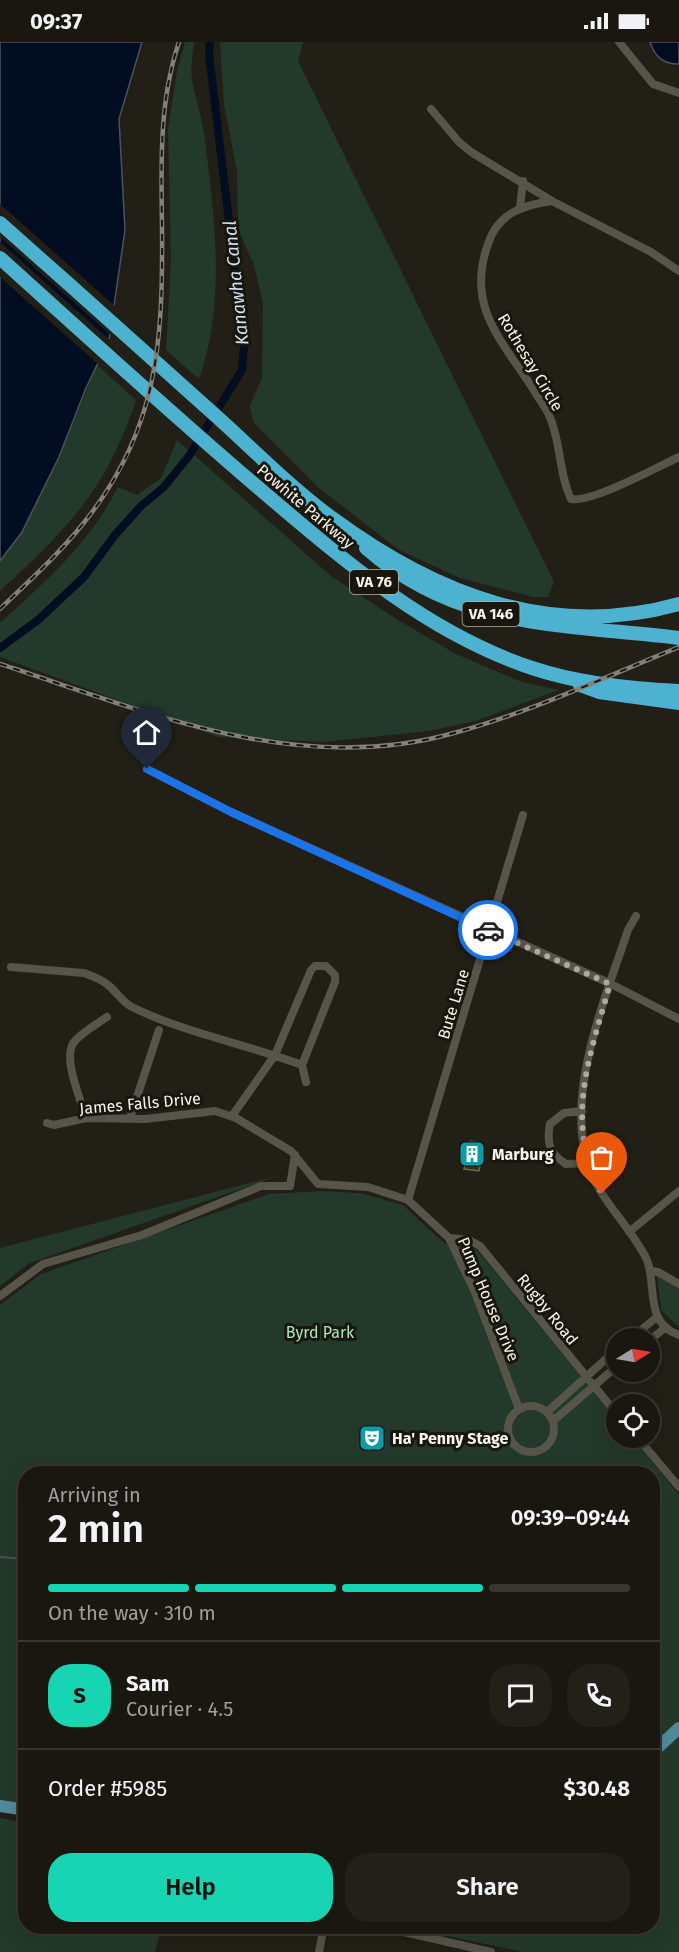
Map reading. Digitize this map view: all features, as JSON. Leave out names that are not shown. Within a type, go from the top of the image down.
[{"type":"highway","name":"Powhite Parkway","points":[[0,223],[331,517],[436,583],[505,607],[588,615],[618,615],[679,604]]},
{"type":"highway","name":"Powhite Parkway","points":[[0,258],[234,467],[353,567],[400,602],[477,645],[532,669],[585,680],[679,691]]},
{"type":"highway","name":"VA 146","points":[[331,517],[384,563],[433,593],[469,607],[531,623],[679,638]]},
{"type":"highway","points":[[532,669],[598,692],[679,704]]},
{"type":"main road","points":[[660,1746],[679,1728]]},
{"type":"main road","points":[[0,1806],[18,1809]]},
{"type":"street","points":[[619,42],[653,84],[679,93]]},
{"type":"street","points":[[431,109],[465,147],[552,201],[651,252],[679,271]]},
{"type":"street","points":[[523,181],[520,207],[552,201]]},
{"type":"street","name":"Rothesay Circle","points":[[520,207],[490,237],[480,266],[479,286],[484,308],[494,330],[551,419],[564,485],[571,499],[580,501],[601,493],[679,457]]},
{"type":"street","points":[[147,769],[231,812],[610,984],[679,1019]]},
{"type":"street","name":"Bute Lane","points":[[408,1200],[523,815]]},
{"type":"street","points":[[636,916],[628,930],[588,1058],[581,1128],[588,1163],[602,1194],[629,1232],[651,1271],[652,1299],[657,1317],[666,1327],[679,1335]]},
{"type":"street","points":[[232,1116],[275,1055],[311,970],[315,966],[326,966],[335,975],[336,982],[302,1065],[306,1082]]},
{"type":"street","points":[[11,967],[84,973],[109,985],[130,1006],[302,1065]]},
{"type":"street","points":[[86,1118],[69,1053],[76,1040],[107,1017]]},
{"type":"street","points":[[130,1118],[159,1030]]},
{"type":"street","name":"James Falls Drive","points":[[47,1123],[60,1124],[86,1118],[160,1118],[205,1111],[232,1116],[295,1155],[318,1184]]},
{"type":"street","points":[[582,1111],[564,1113],[550,1124],[549,1146],[552,1153],[566,1164],[588,1163]]},
{"type":"street","points":[[0,1296],[43,1264],[142,1235],[261,1186],[290,1186],[295,1155]]},
{"type":"street","name":"Pump House Drive","points":[[318,1184],[368,1186],[408,1200],[449,1238],[475,1292],[519,1409]]},
{"type":"street","points":[[629,1232],[679,1191]]},
{"type":"street","name":"Rugby Road","points":[[449,1238],[469,1240],[480,1246],[606,1400]]},
{"type":"street","points":[[651,1271],[658,1272],[679,1284]]},
{"type":"street","points":[[644,1328],[657,1317]]},
{"type":"street","points":[[660,1332],[666,1327]]},
{"type":"street","points":[[547,1412],[606,1358]]},
{"type":"street","points":[[553,1421],[606,1375]]},
{"type":"street","points":[[535,1406],[547,1412],[553,1421],[554,1434],[547,1446],[535,1452],[521,1450],[511,1440],[508,1426],[510,1420],[519,1409],[535,1406]]},
{"type":"street","points":[[646,1448],[679,1487]]},
{"type":"street","points":[[319,1952],[322,1934]]},
{"type":"street","points":[[413,1934],[491,1952]]},
{"type":"green space","points":[[185,42],[194,42],[191,74],[204,133],[216,257],[213,319],[208,349],[199,379],[166,350],[171,261],[168,129],[177,71]]},
{"type":"green space","points":[[220,42],[303,42],[298,61],[554,582],[548,597],[533,597],[460,578],[399,550],[319,488],[253,422],[250,406],[262,377],[263,303],[254,265],[238,229],[237,171],[224,105]]},
{"type":"green space","points":[[97,365],[136,400],[124,432],[98,484],[82,506],[46,547],[0,591],[0,561],[22,532],[59,457]]},
{"type":"green space","points":[[177,440],[331,576],[398,620],[456,654],[522,682],[559,690],[476,721],[429,731],[324,742],[219,737],[0,657],[0,623],[50,577],[80,544],[118,487],[137,495],[161,478]]},
{"type":"green space","points":[[280,1175],[30,1263],[0,1286],[0,1248]]},
{"type":"green space","name":"Byrd Park","points":[[321,1191],[360,1193],[403,1205],[445,1244],[461,1244],[477,1250],[606,1407],[606,1448],[641,1448],[656,1466],[18,1466],[18,1804],[0,1801],[0,1305],[41,1274],[269,1194]]},
{"type":"green space","points":[[657,1275],[679,1288],[679,1327],[661,1310]]},
{"type":"green space","name":"Byrd Park","points":[[660,1472],[679,1495],[679,1952],[523,1952],[438,1934],[660,1934]]},
{"type":"green space","points":[[0,1818],[18,1822],[18,1934],[160,1934],[155,1952],[0,1952]]},
{"type":"water","points":[[0,42],[142,42],[119,119],[125,230],[109,340],[86,388],[59,457],[22,532],[0,561]]},
{"type":"water","points":[[650,42],[679,42],[679,64],[668,63],[660,59]]},
{"type":"pier","points":[[0,204],[117,308],[113,337],[0,237]]},
{"type":"pier","points":[[0,242],[112,342],[100,366],[0,277]]},
{"type":"building","name":"Marburg","points":[[471,1141],[480,1143],[476,1156],[481,1160],[479,1171],[464,1169]]},
{"type":"waterway","name":"Kanawha Canal","points":[[0,648],[38,620],[84,577],[115,535],[141,506],[163,488],[189,456],[242,370],[244,347],[209,54],[210,42]]},
{"type":"waterway","points":[[0,1557],[18,1558]]},
{"type":"railway","points":[[0,609],[73,536],[108,490],[127,455],[141,419],[151,383],[161,308],[163,133],[172,64],[179,42]]},
{"type":"railway","points":[[0,664],[167,719],[224,733],[281,743],[338,748],[396,745],[483,725],[596,682],[679,647]]},
{"type":"way so far","points":[[488,930],[610,984],[588,1058],[583,1088],[581,1128],[588,1163],[602,1194]]},
{"type":"place","name":"Marburg","points":[[472,1154]]},
{"type":"place","name":"Ha' Penny Stage","points":[[372,1438]]},
{"type":"route","points":[[147,769],[198,793],[231,812],[488,930]]}]
